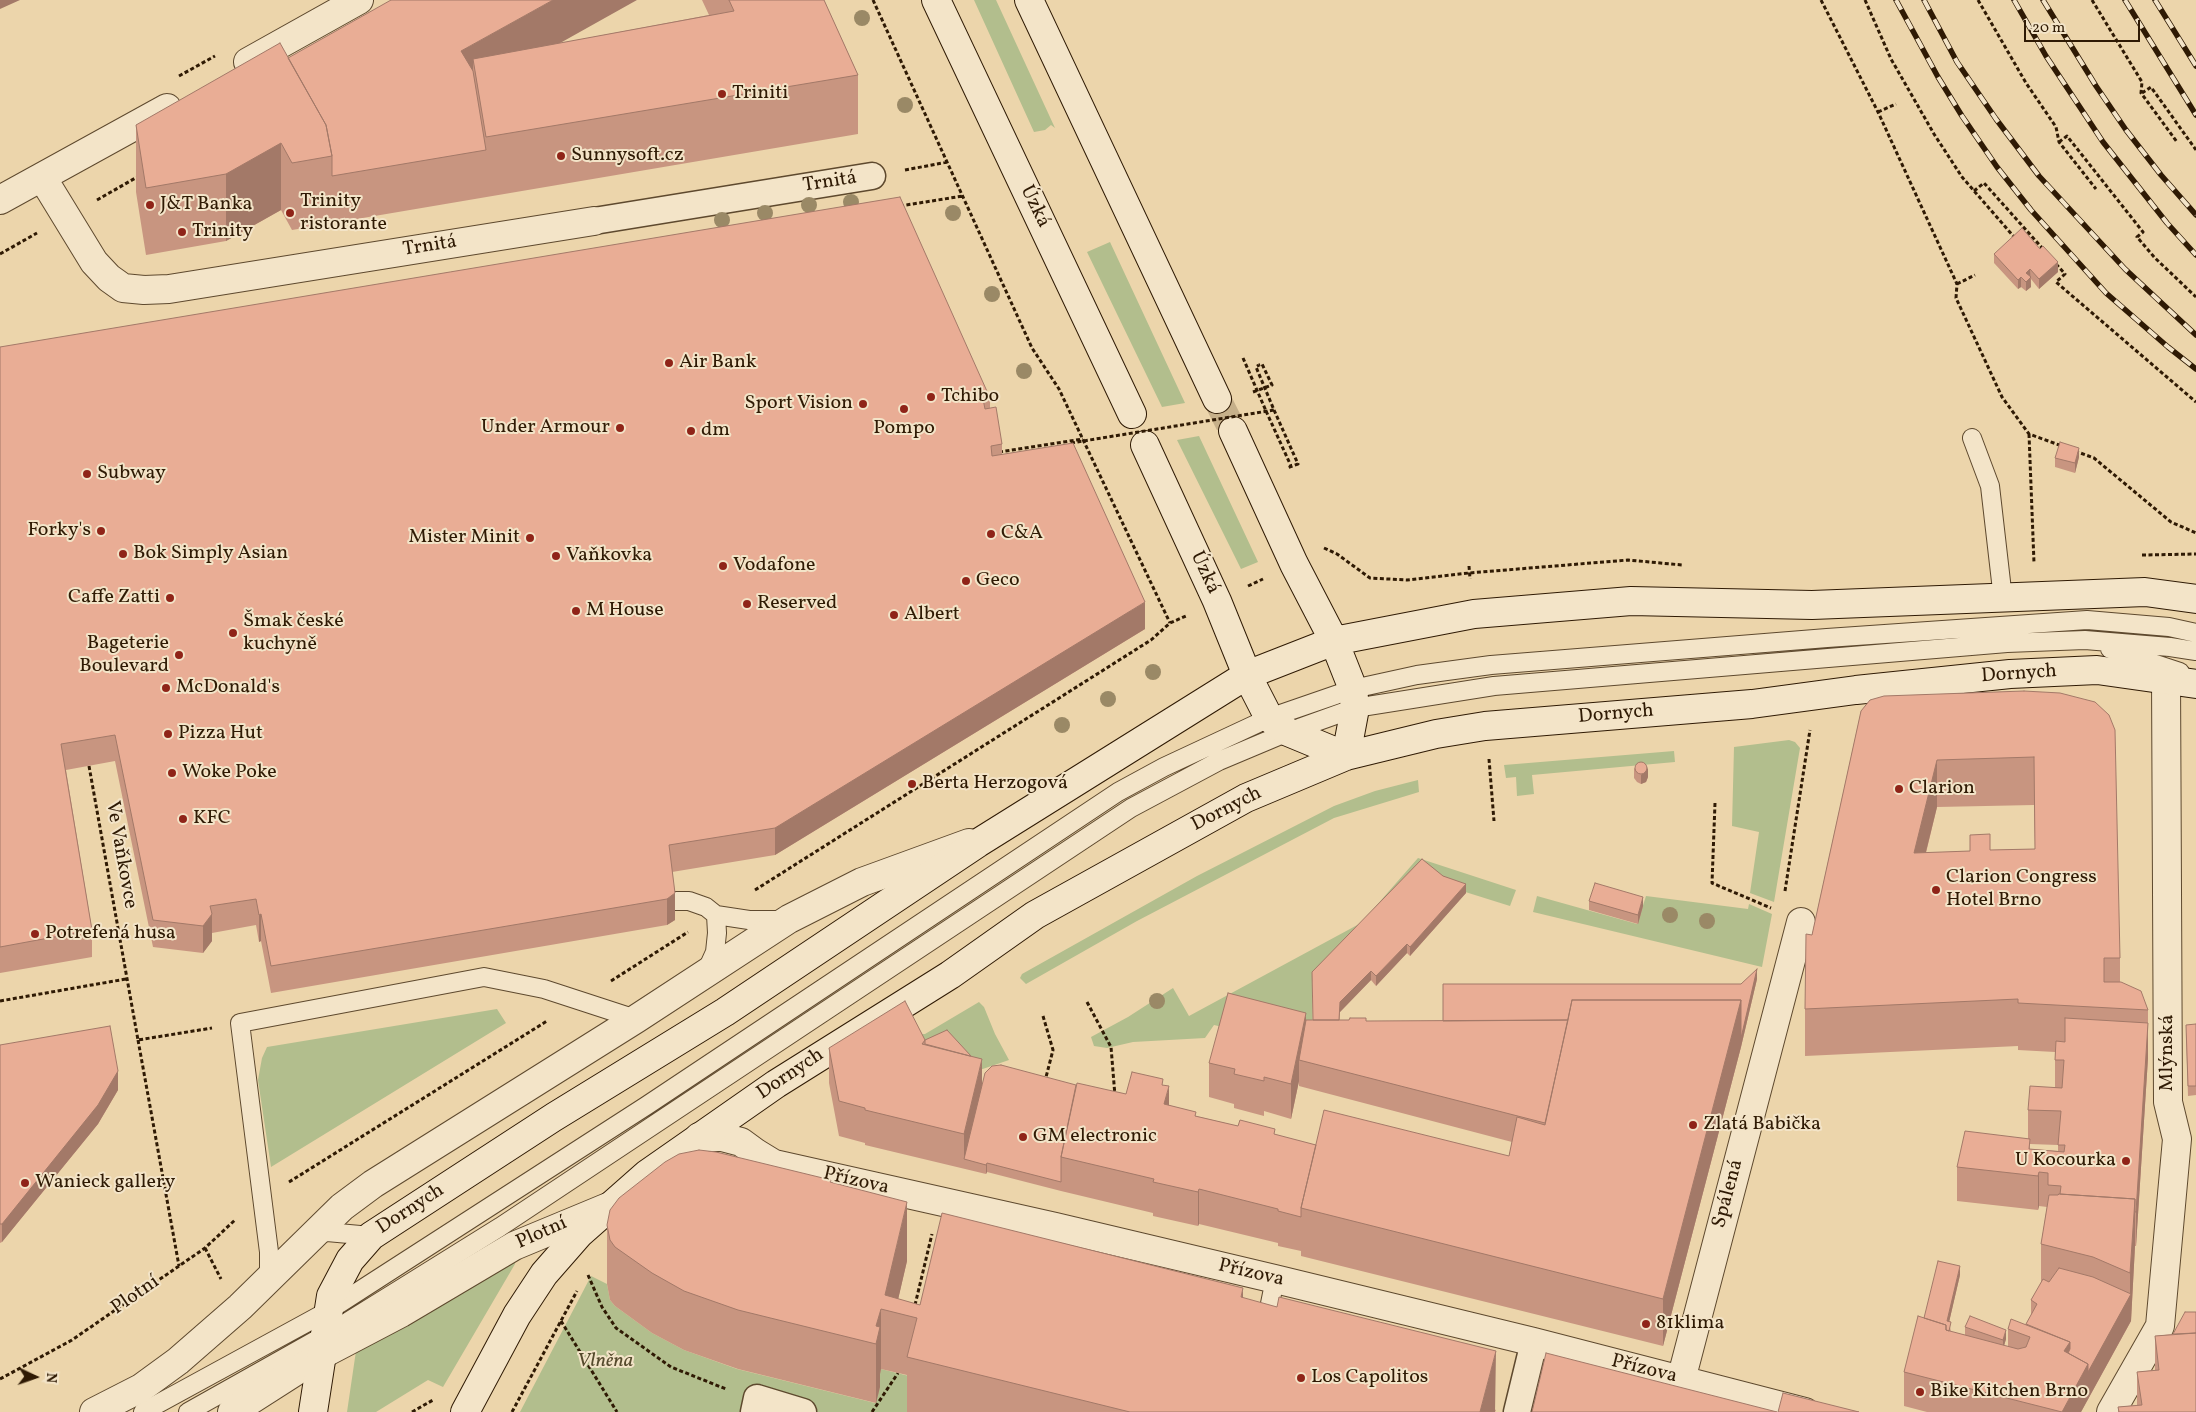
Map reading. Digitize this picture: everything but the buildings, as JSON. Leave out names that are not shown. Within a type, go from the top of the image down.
[{"type":"main road","points":[[228,73],[359,0]]},
{"type":"main road","name":"Úzká","points":[[936,0],[1132,414]]},
{"type":"main road","points":[[1029,0],[1217,399]]},
{"type":"main road","points":[[0,200],[185,97]]},
{"type":"main road","name":"Trnitá","points":[[42,177],[94,262],[109,278],[123,288],[144,290],[169,289],[594,222]]},
{"type":"main road","points":[[1232,431],[1294,564],[1334,641],[1354,699],[1346,756],[1279,725]]},
{"type":"main road","name":"Úzká","points":[[1145,446],[1216,601],[1247,675],[1279,725]]},
{"type":"main road","name":"Dornych","points":[[314,1412],[337,1281],[350,1260],[371,1236],[554,1117],[725,1012],[988,836],[1247,675],[1334,641],[1474,614],[1631,601],[1812,605],[2145,592],[2196,599]]},
{"type":"main road","name":"Dornych","points":[[465,1412],[532,1290],[562,1253],[608,1206],[647,1174],[828,1050],[950,975],[1035,915],[1246,798],[1346,756],[1436,734],[1485,726],[1752,704],[1856,690],[2001,675],[2098,670],[2166,678],[2196,684]]},
{"type":"main road","name":"Mlýnská","points":[[2111,1412],[2160,1326],[2177,1139],[2168,1102],[2169,923],[2166,678]]},
{"type":"main road","name":"Dornych","points":[[312,1234],[342,1207],[373,1184],[636,1019],[789,919],[862,882],[988,836]]},
{"type":"main road","name":"Spálená","points":[[1681,1380],[1791,917]]},
{"type":"main road","name":"Přízova","points":[[699,1137],[722,1137],[741,1142],[774,1164],[1055,1227],[1534,1342],[1805,1412]]},
{"type":"main road","name":"Plotní","points":[[232,1412],[329,1332],[401,1314],[514,1246],[608,1206]]},
{"type":"main road","points":[[94,1412],[141,1388],[178,1361],[269,1278],[312,1234]]},
{"type":"street","name":"Trnitá","points":[[594,222],[872,176]]},
{"type":"street","points":[[1517,1412],[1534,1342]]},
{"type":"street","points":[[756,1405],[803,1412]]},
{"type":"lane","points":[[1972,438],[1990,486],[2003,599]]},
{"type":"lane","points":[[143,1412],[329,1332],[638,1111],[1118,792],[1182,758],[1354,699],[1417,675],[1492,665],[2087,620],[2169,628],[2196,633]]},
{"type":"lane","points":[[2086,640],[2196,678]]},
{"type":"lane","points":[[188,1412],[329,1332],[500,1227],[1131,808],[1219,761],[1279,725],[1354,699],[2007,643],[2086,640],[2196,651]]},
{"type":"lane","points":[[634,907],[672,901],[689,901],[706,907],[716,915],[750,920],[789,919]]},
{"type":"lane","points":[[705,974],[715,952],[716,915]]},
{"type":"lane","points":[[269,1278],[269,1252],[263,1199],[240,1023],[484,977],[544,990],[636,1019]]},
{"type":"lane","points":[[312,1234],[327,1232],[371,1236]]},
{"type":"lane","points":[[1262,1341],[1275,1280]]},
{"type":"path","points":[[873,0],[1032,348],[1059,389],[1170,623]]},
{"type":"path","points":[[1821,0],[1878,112],[1957,284],[1956,298],[2002,397],[2029,434],[2094,458],[2171,522],[2196,533]]},
{"type":"path","points":[[1865,0],[1896,68],[1934,134],[1974,191],[2015,238]]},
{"type":"path","points":[[1978,0],[2026,83],[2056,127],[2059,142],[2096,189]]},
{"type":"path","points":[[2092,0],[2142,82],[2141,93],[2177,142]]},
{"type":"path","points":[[2141,93],[2150,87],[2196,150]]},
{"type":"path","points":[[1878,112],[1896,104]]},
{"type":"path","points":[[2059,142],[2067,136],[2143,232],[2137,237],[2155,258],[2196,297]]},
{"type":"path","points":[[872,176],[948,162]]},
{"type":"path","points":[[0,254],[143,174]]},
{"type":"path","points":[[1974,191],[1984,183],[2046,253]]},
{"type":"path","points":[[895,207],[963,196]]},
{"type":"path","points":[[2052,260],[2065,274],[2056,282],[2196,402]]},
{"type":"path","points":[[1957,284],[1975,275]]},
{"type":"path","points":[[1238,361],[1243,358],[1266,411],[1289,467],[1298,464],[1274,410],[1256,367],[1262,364],[1272,384],[1252,392]]},
{"type":"path","points":[[1083,439],[999,454],[1274,410]]},
{"type":"path","points":[[2029,434],[2034,563]]},
{"type":"path","points":[[1469,566],[1470,580]]},
{"type":"path","points":[[750,894],[1151,640],[1170,623],[1216,601]]},
{"type":"path","points":[[1715,803],[1712,883],[1791,917],[1810,729]]},
{"type":"path","points":[[1488,750],[1494,821]]},
{"type":"path","name":"Ve Vaňkovce","points":[[89,766],[179,1266]]},
{"type":"path","name":"Plotní","points":[[0,1379],[72,1340],[205,1248],[263,1199],[695,928]]},
{"type":"path","points":[[0,1000],[126,979]]},
{"type":"path","points":[[1087,1002],[1111,1047],[1116,1102]]},
{"type":"path","points":[[1043,1016],[1052,1050],[1044,1086]]},
{"type":"path","points":[[138,1040],[240,1023]]},
{"type":"path","points":[[912,1314],[933,1232]]},
{"type":"path","points":[[205,1248],[222,1282]]},
{"type":"path","points":[[582,1280],[587,1272],[602,1307],[616,1328],[671,1367],[715,1385],[756,1405]]},
{"type":"path","points":[[512,1412],[578,1288]]},
{"type":"path","points":[[561,1321],[617,1412]]},
{"type":"path","points":[[872,1412],[898,1373]]},
{"type":"path","points":[[412,1412],[434,1399]]},
{"type":"green space","points":[[974,0],[996,0],[1055,128],[1051,125],[1045,130],[1034,132]]},
{"type":"green space","points":[[1110,242],[1185,403],[1162,407],[1087,252]]},
{"type":"green space","points":[[1199,436],[1258,562],[1241,569],[1177,440]]},
{"type":"green space","points":[[1789,740],[1795,742],[1800,748],[1774,902],[1750,893],[1759,832],[1732,826],[1734,747]]},
{"type":"green space","points":[[1674,751],[1675,762],[1532,775],[1534,794],[1517,796],[1516,777],[1506,778],[1504,765]]},
{"type":"green space","points":[[1418,780],[1419,792],[1334,818],[1137,921],[1026,984],[1020,978],[1022,974],[1197,876],[1334,806],[1375,791]]},
{"type":"green space","points":[[1418,858],[1516,890],[1510,906],[1443,885],[1312,982],[1313,1047],[1306,1047],[1214,1025],[1205,1038],[1133,1042],[1107,1048],[1094,1046],[1091,1037],[1128,1017],[1173,988],[1189,1016],[1361,923]]},
{"type":"green space","points":[[1537,896],[1637,924],[1646,896],[1748,909],[1749,904],[1772,914],[1762,967],[1533,912]]},
{"type":"green space","points":[[979,1002],[984,1007],[995,1034],[1009,1060],[971,1073],[914,1054],[905,1035],[925,1034]]},
{"type":"green space","points":[[497,1009],[506,1023],[271,1167],[258,1080],[262,1058],[267,1047]]},
{"type":"green space","points":[[515,1258],[515,1264],[443,1387],[428,1380],[376,1412],[347,1412],[356,1351]]},
{"type":"green space","name":"Vlněna","points":[[591,1276],[607,1284],[610,1300],[615,1306],[652,1333],[684,1350],[737,1369],[875,1403],[880,1387],[876,1386],[881,1369],[917,1378],[908,1412],[520,1412]]},
{"type":"tunnel","points":[[1217,399],[1233,431]]},
{"type":"railway","points":[[1896,0],[1938,77],[1962,116],[1997,167],[2031,210],[2106,293],[2196,369]]},
{"type":"railway","points":[[1924,0],[1957,62],[1996,119],[2039,176],[2125,269],[2196,335]]},
{"type":"railway","points":[[2014,0],[2046,56],[2103,142],[2167,223],[2196,255]]},
{"type":"railway","points":[[2043,0],[2096,86],[2126,130],[2161,175],[2196,215]]},
{"type":"railway","points":[[2125,0],[2196,115]]},
{"type":"railway","points":[[2155,0],[2196,66]]},
{"type":"place","name":"Triniti","points":[[722,94]]},
{"type":"place","name":"Sunnysoft.cz","points":[[561,156]]},
{"type":"place","name":"J&T Banka","points":[[150,205]]},
{"type":"place","name":"Trinity ristorante","points":[[290,213]]},
{"type":"place","name":"Trinity","points":[[182,232]]},
{"type":"place","name":"Air Bank","points":[[669,363]]},
{"type":"place","name":"Tchibo","points":[[931,397]]},
{"type":"place","name":"Sport Vision","points":[[863,404]]},
{"type":"place","name":"Pompo","points":[[904,409]]},
{"type":"place","name":"Under Armour","points":[[620,428]]},
{"type":"place","name":"dm","points":[[691,431]]},
{"type":"place","name":"Subway","points":[[87,474]]},
{"type":"place","name":"Forky's","points":[[101,531]]},
{"type":"place","name":"C&A","points":[[991,534]]},
{"type":"place","name":"Mister Minit","points":[[530,538]]},
{"type":"place","name":"Bok Simply Asian","points":[[123,554]]},
{"type":"place","name":"Vaňkovka","points":[[556,556]]},
{"type":"place","name":"Vodafone","points":[[723,566]]},
{"type":"place","name":"Geco","points":[[966,581]]},
{"type":"place","name":"Caffe Zatti","points":[[170,598]]},
{"type":"place","name":"Reserved","points":[[747,604]]},
{"type":"place","name":"M House","points":[[576,611]]},
{"type":"place","name":"Albert","points":[[894,615]]},
{"type":"place","name":"Šmak české kuchyně","points":[[233,633]]},
{"type":"place","name":"Bageterie Boulevard","points":[[179,655]]},
{"type":"place","name":"McDonald's","points":[[166,688]]},
{"type":"place","name":"Pizza Hut","points":[[168,734]]},
{"type":"place","name":"Woke Poke","points":[[172,773]]},
{"type":"place","name":"Berta Herzogová","points":[[912,784]]},
{"type":"place","name":"Clarion","points":[[1899,789]]},
{"type":"place","name":"KFC","points":[[183,819]]},
{"type":"place","name":"Clarion Congress Hotel Brno","points":[[1936,890]]},
{"type":"place","name":"Potrefená husa","points":[[35,934]]},
{"type":"place","name":"Zlatá Babička","points":[[1693,1125]]},
{"type":"place","name":"GM electronic","points":[[1023,1137]]},
{"type":"place","name":"U Kocourka","points":[[2126,1161]]},
{"type":"place","name":"Wanieck gallery","points":[[25,1183]]},
{"type":"place","name":"81klima","points":[[1646,1324]]},
{"type":"place","name":"Los Capolitos","points":[[1301,1378]]},
{"type":"place","name":"Bike Kitchen Brno","points":[[1920,1392]]}]
